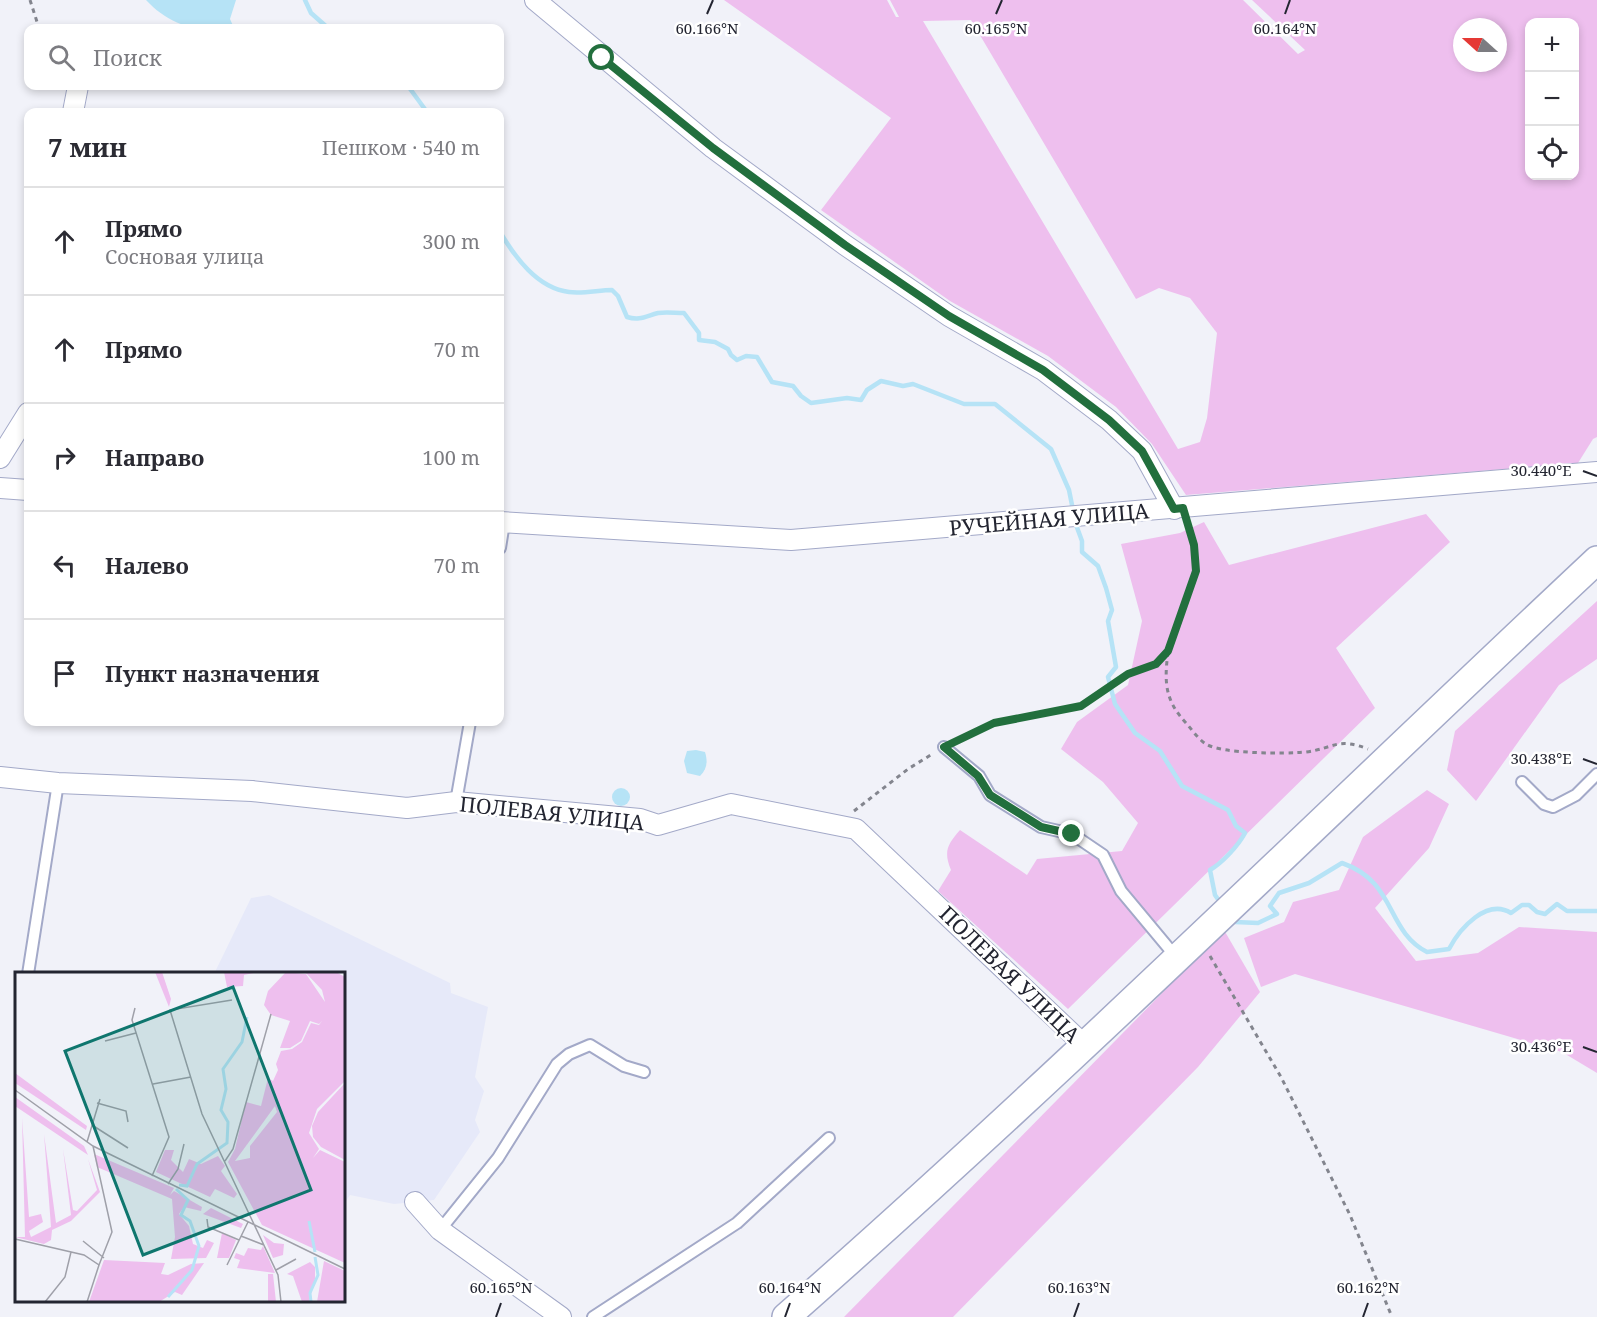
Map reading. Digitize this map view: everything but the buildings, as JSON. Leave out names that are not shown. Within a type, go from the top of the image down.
[{"type":"main road","points":[[786,1317],[1085,1046],[1386,757],[1597,560]]},
{"type":"street","points":[[535,0],[713,148],[845,245],[949,316],[1043,370],[1109,420],[1142,451],[1178,509]]},
{"type":"street","points":[[74,108],[77,90]]},
{"type":"street","points":[[0,458],[24,419]]},
{"type":"street","name":"РУЧЕЙНАЯ УЛИЦА","points":[[504,522],[791,540],[1597,472]]},
{"type":"street","points":[[0,488],[24,490]]},
{"type":"street","name":"ПОЛЕВАЯ УЛИЦА","points":[[0,777],[58,783],[252,791],[407,807],[456,802],[640,819],[658,825],[731,804],[856,829],[1085,1046]]},
{"type":"street","points":[[415,1202],[440,1230],[561,1317]]},
{"type":"lane","points":[[456,802],[469,726]]},
{"type":"lane","points":[[944,747],[978,776],[990,795],[1041,827],[1072,834],[1103,855],[1121,891],[1177,957]]},
{"type":"lane","points":[[1522,782],[1545,804],[1553,807],[1576,795],[1597,774]]},
{"type":"lane","points":[[28,972],[58,783]]},
{"type":"lane","points":[[440,1230],[498,1158],[556,1064],[569,1054],[590,1044],[624,1066],[644,1072]]},
{"type":"lane","points":[[593,1317],[737,1223],[829,1138]]},
{"type":"path","points":[[30,0],[38,24]]},
{"type":"path","points":[[1178,509],[1194,545],[1196,571],[1168,651],[1164,683],[1177,713],[1206,745],[1245,754],[1266,751],[1305,752],[1349,741],[1386,757]]},
{"type":"path","points":[[836,825],[908,769],[944,747],[994,723],[1081,706],[1128,674],[1156,664],[1168,651]]},
{"type":"path","points":[[1197,937],[1231,989],[1281,1077],[1350,1215],[1392,1317]]},
{"type":"shaded area","points":[[724,0],[887,0],[896,17],[899,17],[890,0],[1243,0],[1298,54],[1305,50],[1252,0],[1597,0],[1597,437],[1593,439],[1578,463],[1186,495],[1152,444],[1116,407],[1048,356],[950,301],[821,210],[891,118]],"holes":[[[971,20],[1136,299],[1159,288],[1190,298],[1217,333],[1207,418],[1200,442],[1178,449],[923,21]]]},
{"type":"shaded area","points":[[1426,514],[1450,542],[1336,648],[1375,708],[1068,1009],[938,891],[951,870],[947,858],[948,848],[960,830],[1027,875],[1037,859],[1122,851],[1138,823],[1103,782],[1061,749],[1077,722],[1128,685],[1142,621],[1121,544],[1180,533],[1204,522],[1229,565]]},
{"type":"shaded area","points":[[1597,601],[1597,659],[1559,685],[1476,801],[1447,770],[1455,731]]},
{"type":"shaded area","points":[[1427,790],[1449,804],[1429,848],[1375,908],[1416,961],[1478,953],[1519,927],[1597,932],[1597,1073],[1562,1052],[1295,974],[1261,987],[1244,938],[1284,922],[1293,902],[1339,890],[1363,837]]},
{"type":"shaded area","points":[[269,895],[450,983],[451,993],[488,1007],[475,1077],[484,1091],[475,1120],[480,1132],[434,1200],[394,1204],[350,1195],[345,1202],[345,972],[215,972],[251,898]]},
{"type":"shaded area","points":[[1224,930],[1260,992],[1198,1067],[953,1317],[844,1317]]},
{"type":"water","points":[[146,0],[236,0],[230,19],[232,24],[180,24],[155,9]]},
{"type":"water","points":[[687,751],[705,752],[706,765],[700,776],[687,773],[684,761]]},
{"type":"water","points":[[617,788],[625,788],[630,793],[628,804],[617,806],[612,801],[612,793]]},
{"type":"waterway","points":[[305,0],[311,13],[323,24]]},
{"type":"waterway","points":[[411,90],[424,108]]},
{"type":"waterway","points":[[504,238],[528,270],[547,284],[569,292],[612,290],[618,296],[627,317],[643,318],[658,313],[684,313],[699,333],[699,340],[715,342],[728,349],[737,360],[746,356],[757,357],[772,382],[793,386],[811,403],[847,398],[861,400],[867,390],[881,381],[903,386],[913,384],[964,404],[995,404],[1051,449],[1069,490],[1073,510]]},
{"type":"waterway","points":[[1075,522],[1082,541],[1082,552],[1098,566],[1112,610],[1108,621],[1116,667],[1108,677],[1115,704],[1135,733],[1160,751],[1182,786],[1228,810],[1236,826],[1245,833],[1229,854],[1210,870],[1215,895],[1222,905]]},
{"type":"waterway","points":[[1232,919],[1235,922],[1258,923],[1277,914],[1270,906],[1279,893],[1309,883],[1342,863],[1360,871],[1373,882],[1404,931],[1414,943],[1427,952],[1449,949],[1467,924],[1484,912],[1493,909],[1502,909],[1511,913],[1522,905],[1529,905],[1537,912],[1545,914],[1557,904],[1567,911],[1597,911]]},
{"type":"route","points":[[602,58],[713,148],[845,245],[949,316],[1043,370],[1109,420],[1142,451],[1174,509],[1183,508],[1194,545],[1196,571],[1168,651],[1156,664],[1128,674],[1081,706],[994,723],[944,747],[978,776],[990,795],[1041,827],[1072,834]]}]
